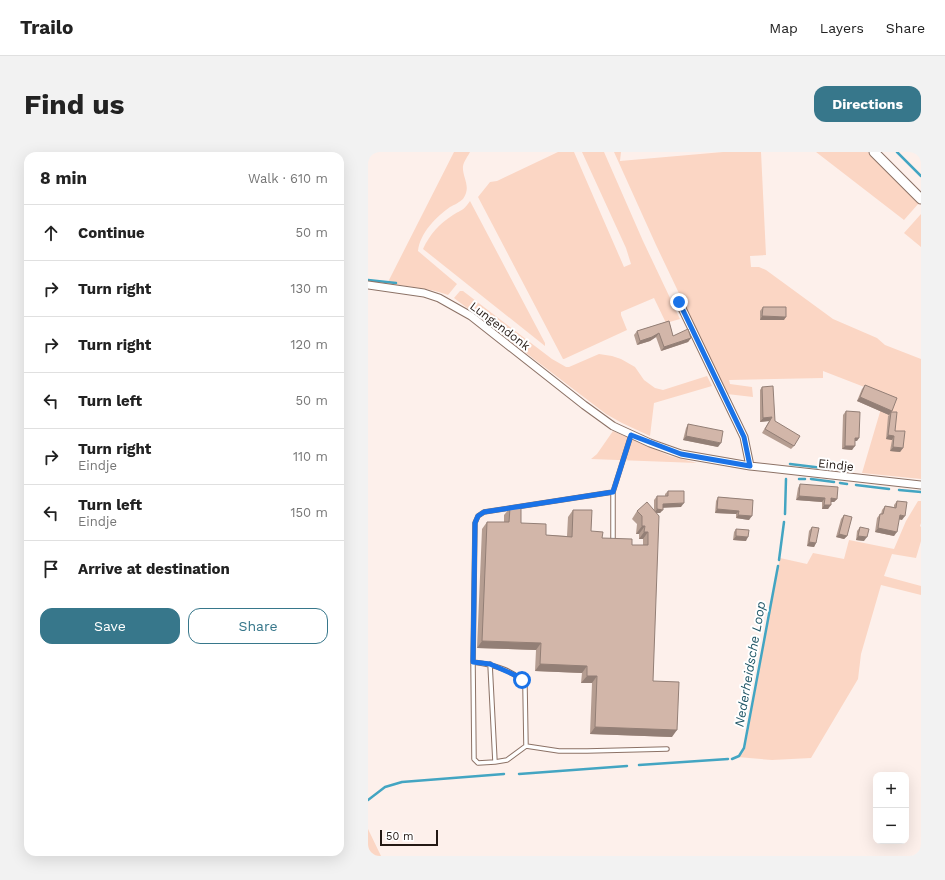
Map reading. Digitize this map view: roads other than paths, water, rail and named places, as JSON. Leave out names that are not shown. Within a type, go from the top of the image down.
[{"type":"street","points":[[874,152],[921,200]]},
{"type":"street","name":"Lungendonk","points":[[368,285],[424,293],[439,298],[471,316],[584,405]]},
{"type":"street","points":[[679,302],[744,437],[750,466]]},
{"type":"street","name":"Eindje","points":[[584,405],[613,426],[631,435],[681,454],[750,466],[921,485]]},
{"type":"lane","points":[[613,538],[613,492],[631,435]]},
{"type":"lane","points":[[613,492],[484,512],[478,516],[475,523],[473,662],[474,759],[478,763],[507,760],[526,746],[559,751],[587,752],[667,749]]},
{"type":"lane","points":[[473,662],[490,664],[517,676],[522,680],[525,687],[526,746]]},
{"type":"lane","points":[[490,664],[495,762]]},
{"type":"waterway","points":[[897,152],[921,176]]},
{"type":"waterway","points":[[368,280],[396,283]]},
{"type":"waterway","points":[[790,464],[831,469]]},
{"type":"waterway","name":"Nederheidsche Loop","points":[[785,514],[786,479]]},
{"type":"waterway","points":[[799,479],[805,479]]},
{"type":"waterway","points":[[811,479],[834,482]]},
{"type":"waterway","points":[[840,483],[847,484]]},
{"type":"waterway","points":[[856,485],[889,489]]},
{"type":"waterway","points":[[899,490],[921,492]]},
{"type":"waterway","name":"Nederheidsche Loop","points":[[779,560],[784,522]]},
{"type":"waterway","name":"Nederheidsche Loop","points":[[732,759],[739,756],[744,748],[778,566]]},
{"type":"waterway","name":"Nederheidsche Loop","points":[[639,765],[728,759]]},
{"type":"waterway","name":"Nederheidsche Loop","points":[[519,774],[627,766]]},
{"type":"waterway","name":"Nederheidsche Loop","points":[[368,800],[385,787],[402,782],[504,774]]}]
